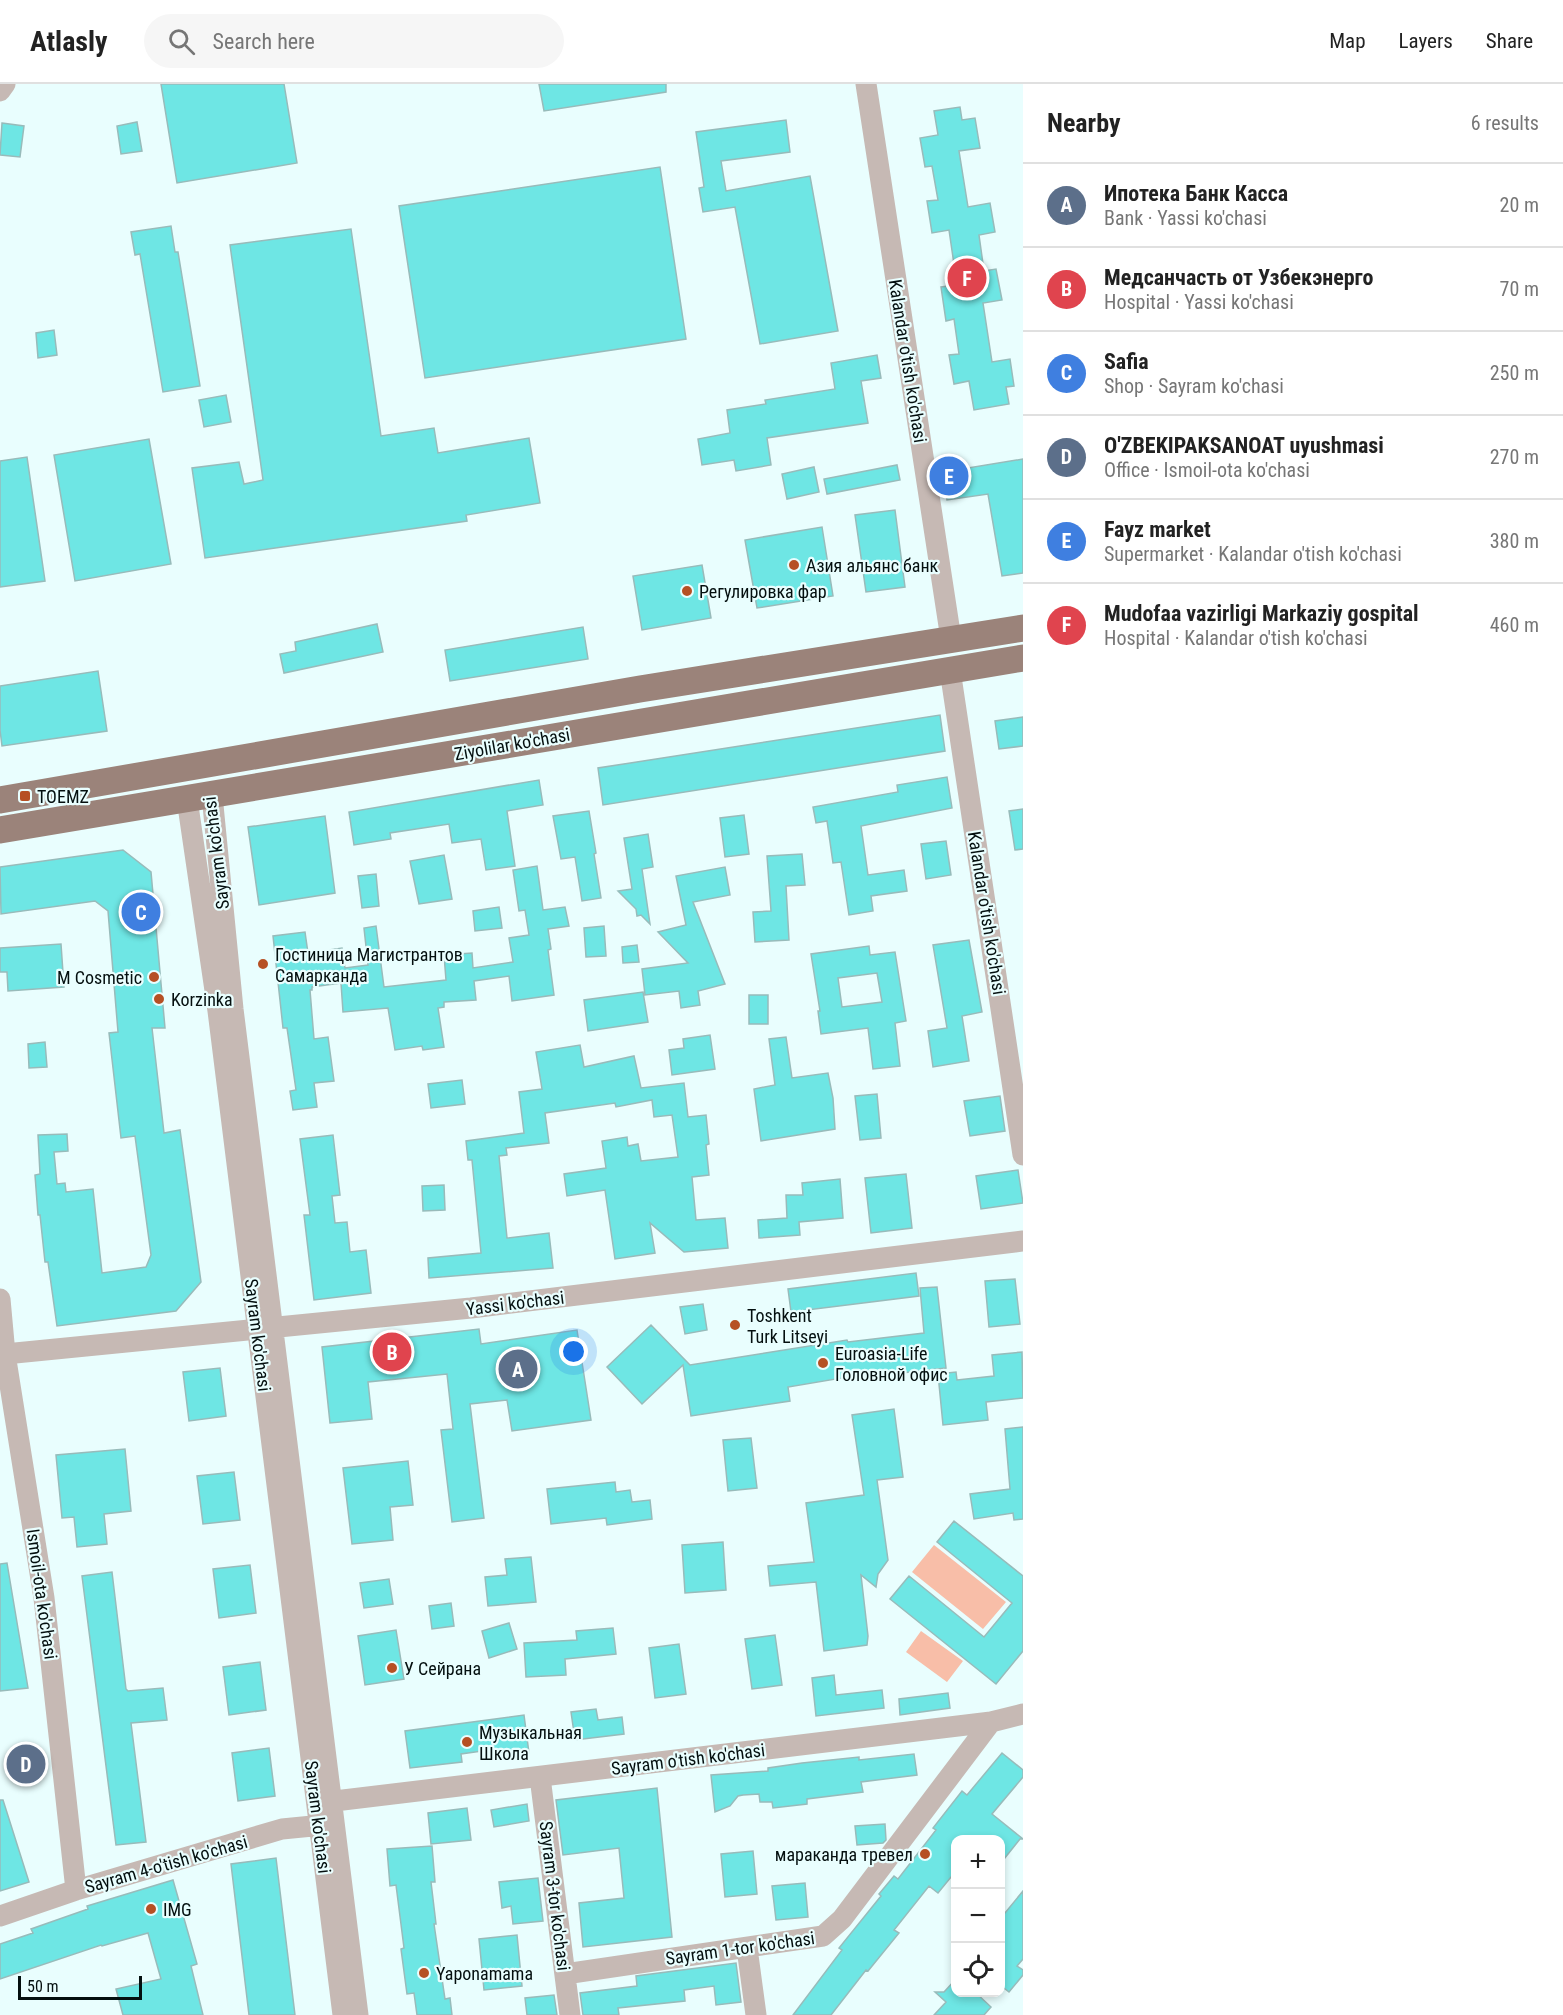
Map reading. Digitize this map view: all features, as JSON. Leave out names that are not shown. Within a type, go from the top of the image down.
[{"type":"main road","name":"Ziyolilar ko'chasi","points":[[0,800],[608,694],[1023,628]]},
{"type":"main road","name":"Ziyolilar ko'chasi","points":[[0,830],[1023,658]]},
{"type":"main road","points":[[608,694],[614,727]]},
{"type":"main road","name":"Sayram ko'chasi","points":[[196,766],[200,797]]},
{"type":"street","points":[[0,91],[5,84]]},
{"type":"street","name":"Kalandar o'tish ko'chasi","points":[[866,84],[951,639]]},
{"type":"street","name":"Kalandar o'tish ko'chasi","points":[[950,670],[1023,1155]]},
{"type":"street","name":"Sayram ko'chasi","points":[[200,797],[218,1011],[265,1328],[327,1825],[358,2015]]},
{"type":"street","name":"Yassi ko'chasi","points":[[5,1354],[497,1305],[1023,1241]]},
{"type":"street","name":"Ismoil-ota ko'chasi","points":[[0,1299],[5,1354],[44,1598],[76,1890]]},
{"type":"street","name":"Sayram o'tish ko'chasi","points":[[324,1802],[991,1722],[1023,1714]]},
{"type":"street","name":"Sayram 1-tor ko'chasi","points":[[565,1974],[823,1936],[836,1926],[991,1722]]},
{"type":"street","name":"Sayram 3-tor ko'chasi","points":[[540,1777],[570,2015]]},
{"type":"street","name":"Sayram ko'chasi","points":[[327,1825],[343,2015]]},
{"type":"street","name":"Sayram 4-o'tish ko'chasi","points":[[0,1916],[76,1890],[282,1829],[327,1825]]},
{"type":"street","points":[[747,1948],[756,2015]]},
{"type":"shaded area","points":[[934,1545],[1006,1602],[983,1629],[912,1572]]},
{"type":"shaded area","points":[[921,1631],[963,1661],[947,1682],[906,1652]]},
{"type":"building","points":[[161,84],[284,84],[297,163],[177,183]]},
{"type":"building","points":[[539,84],[666,84],[666,92],[544,111]]},
{"type":"building","points":[[960,107],[962,120],[975,118],[980,148],[959,151],[968,207],[990,203],[995,232],[979,235],[984,271],[996,269],[1002,300],[983,303],[992,362],[1010,359],[1014,386],[1006,387],[1009,404],[974,410],[969,381],[954,384],[949,355],[959,354],[954,319],[946,321],[941,287],[957,285],[949,230],[932,233],[927,201],[938,200],[932,166],[925,167],[920,138],[938,135],[934,111]]},
{"type":"building","points":[[786,120],[790,152],[721,161],[726,191],[810,176],[838,331],[760,344],[735,207],[703,212],[699,188],[704,187],[696,132]]},
{"type":"building","points":[[137,122],[142,151],[121,154],[117,126]]},
{"type":"building","points":[[2,123],[24,126],[20,157],[0,155]]},
{"type":"building","points":[[660,167],[686,339],[425,378],[399,206]]},
{"type":"building","points":[[171,226],[175,252],[178,252],[200,386],[163,392],[140,254],[135,255],[131,232]]},
{"type":"building","points":[[351,229],[381,436],[434,428],[438,453],[529,438],[540,503],[466,515],[467,521],[205,558],[192,468],[239,462],[244,484],[263,480],[230,245]]},
{"type":"building","points":[[54,330],[57,355],[38,358],[36,333]]},
{"type":"building","points":[[877,355],[881,378],[861,381],[868,423],[767,438],[771,465],[736,471],[734,460],[702,465],[698,439],[730,433],[727,410],[766,404],[765,400],[835,389],[831,363]]},
{"type":"building","points":[[226,395],[231,422],[204,427],[199,400]]},
{"type":"building","points":[[149,439],[171,564],[75,581],[54,455]]},
{"type":"building","points":[[27,457],[45,581],[0,587],[0,461]]},
{"type":"building","points":[[1023,459],[1023,573],[1002,576],[988,494],[947,500],[943,472]]},
{"type":"building","points":[[897,465],[900,480],[827,494],[824,479]]},
{"type":"building","points":[[814,467],[819,492],[787,499],[782,474]]},
{"type":"building","points":[[895,510],[905,587],[866,592],[855,515]]},
{"type":"building","points":[[822,527],[833,596],[757,608],[745,540]]},
{"type":"building","points":[[702,565],[711,618],[642,630],[633,576]]},
{"type":"building","points":[[377,624],[383,652],[284,673],[280,654],[296,651],[295,642]]},
{"type":"building","points":[[583,627],[588,659],[450,681],[445,650]]},
{"type":"building","points":[[98,671],[107,731],[2,746],[0,686]]},
{"type":"building","points":[[940,715],[945,751],[603,805],[598,768]]},
{"type":"building","points":[[1023,717],[1023,746],[999,749],[995,721]]},
{"type":"building","points":[[947,777],[952,808],[861,826],[868,875],[904,870],[907,891],[871,896],[873,911],[849,915],[841,862],[833,863],[827,821],[816,823],[813,807],[898,792],[897,785]]},
{"type":"building","points":[[539,780],[543,805],[507,811],[515,866],[486,870],[481,839],[452,843],[449,824],[390,833],[391,839],[354,845],[349,812]]},
{"type":"building","points":[[1023,809],[1023,849],[1015,850],[1009,811]]},
{"type":"building","points":[[589,811],[601,898],[582,901],[575,857],[561,859],[553,816]]},
{"type":"building","points":[[744,815],[749,854],[725,857],[720,818]]},
{"type":"building","points":[[325,816],[335,893],[259,905],[248,827]]},
{"type":"building","points":[[648,834],[653,867],[642,869],[650,924],[641,915],[637,916],[636,909],[618,891],[632,889],[624,838]]},
{"type":"building","points":[[946,841],[951,875],[926,879],[921,844]]},
{"type":"building","points":[[123,850],[151,872],[165,1028],[152,1028],[164,1133],[180,1130],[201,1282],[176,1311],[57,1326],[48,1262],[45,1262],[40,1215],[38,1215],[35,1175],[40,1174],[38,1135],[67,1134],[68,1151],[54,1152],[57,1184],[65,1183],[66,1192],[93,1189],[102,1273],[146,1267],[151,1255],[135,1136],[121,1138],[109,1033],[118,1032],[108,911],[95,901],[1,914],[0,867]]},
{"type":"building","points":[[802,854],[805,885],[786,886],[789,940],[755,942],[753,912],[771,911],[767,856]]},
{"type":"building","points":[[444,855],[452,899],[419,904],[410,861]]},
{"type":"building","points":[[537,866],[543,910],[565,907],[569,926],[548,929],[551,949],[548,950],[554,995],[512,1001],[509,976],[474,981],[476,1000],[444,1002],[444,1007],[438,1008],[444,1047],[423,1050],[422,1046],[395,1050],[388,1008],[343,1012],[341,983],[312,987],[310,990],[314,1039],[328,1037],[334,1081],[314,1083],[317,1107],[293,1110],[290,1091],[296,1090],[287,1028],[283,1028],[273,936],[305,932],[308,953],[342,948],[345,968],[368,965],[364,928],[376,926],[384,987],[446,980],[444,955],[472,953],[473,968],[513,962],[509,938],[529,935],[525,910],[519,911],[513,870]]},
{"type":"building","points":[[725,867],[730,895],[693,902],[725,984],[698,991],[700,1005],[681,1008],[679,991],[645,995],[642,969],[688,963],[658,932],[686,925],[676,876]]},
{"type":"building","points":[[376,874],[379,906],[362,908],[358,876]]},
{"type":"building","points":[[499,907],[502,928],[475,931],[473,911]]},
{"type":"building","points":[[604,926],[606,956],[586,957],[584,928]]},
{"type":"building","points":[[969,940],[982,1012],[962,1016],[969,1061],[933,1067],[928,1031],[947,1028],[933,945]]},
{"type":"building","points":[[61,944],[64,987],[8,991],[7,972],[0,972],[0,948]]},
{"type":"building","points":[[637,945],[639,962],[623,963],[622,947]]},
{"type":"building","points":[[869,946],[870,955],[895,952],[906,1021],[895,1023],[900,1066],[873,1069],[868,1028],[821,1034],[818,1011],[820,1011],[811,954]],"holes":[[[877,973],[882,1002],[842,1007],[838,978]]]},
{"type":"building","points":[[643,992],[648,1022],[588,1031],[584,1000]]},
{"type":"building","points":[[749,995],[768,995],[768,1024],[749,1024]]},
{"type":"building","points":[[710,1035],[715,1069],[672,1075],[669,1050],[684,1048],[683,1039]]},
{"type":"building","points":[[786,1037],[792,1078],[828,1073],[833,1098],[835,1129],[761,1141],[754,1089],[775,1085],[769,1039]]},
{"type":"building","points":[[45,1042],[47,1067],[29,1068],[28,1044]]},
{"type":"building","points":[[580,1045],[584,1067],[634,1056],[641,1088],[684,1083],[688,1117],[706,1115],[709,1144],[706,1145],[709,1175],[692,1177],[696,1220],[725,1218],[728,1248],[684,1252],[650,1223],[655,1253],[615,1259],[605,1190],[567,1196],[564,1174],[606,1168],[602,1141],[627,1137],[628,1146],[638,1144],[641,1161],[678,1157],[672,1115],[654,1117],[652,1100],[616,1107],[615,1103],[545,1113],[549,1143],[506,1148],[507,1155],[499,1156],[507,1238],[549,1233],[553,1268],[429,1278],[428,1258],[481,1253],[472,1160],[468,1160],[466,1141],[524,1133],[519,1092],[542,1089],[536,1052]]},
{"type":"building","points":[[462,1080],[465,1104],[431,1108],[428,1084]]},
{"type":"building","points":[[877,1094],[881,1138],[860,1140],[855,1096]]},
{"type":"building","points":[[1000,1096],[1005,1131],[970,1136],[964,1101]]},
{"type":"building","points":[[333,1135],[340,1195],[332,1196],[335,1223],[347,1222],[350,1252],[366,1250],[371,1293],[314,1300],[304,1215],[310,1215],[300,1139]]},
{"type":"building","points":[[1018,1170],[1023,1203],[981,1209],[976,1176]]},
{"type":"building","points":[[906,1174],[912,1228],[871,1233],[865,1178]]},
{"type":"building","points":[[840,1179],[843,1218],[799,1222],[800,1235],[759,1238],[758,1220],[787,1218],[786,1195],[803,1195],[802,1183]]},
{"type":"building","points":[[444,1185],[445,1210],[423,1211],[422,1186]]},
{"type":"building","points":[[916,1273],[919,1296],[791,1312],[788,1289]]},
{"type":"building","points":[[1015,1279],[1020,1324],[989,1327],[985,1281]]},
{"type":"building","points":[[937,1287],[946,1368],[866,1377],[865,1374],[788,1387],[790,1401],[691,1416],[683,1365],[642,1404],[607,1367],[651,1325],[690,1365],[847,1340],[848,1342],[924,1333],[920,1288]]},
{"type":"building","points":[[703,1304],[707,1330],[685,1334],[680,1307]]},
{"type":"building","points":[[479,1329],[481,1344],[577,1330],[591,1420],[512,1431],[507,1400],[470,1404],[484,1518],[452,1522],[441,1430],[453,1429],[447,1374],[368,1382],[372,1419],[330,1423],[322,1347]]},
{"type":"building","points":[[1022,1352],[1023,1398],[986,1402],[988,1420],[943,1425],[938,1374],[956,1372],[957,1380],[994,1376],[992,1355]]},
{"type":"building","points":[[220,1368],[226,1416],[189,1421],[183,1372]]},
{"type":"building","points":[[894,1409],[903,1477],[877,1480],[888,1560],[878,1574],[876,1587],[861,1575],[867,1645],[824,1651],[816,1582],[770,1586],[768,1566],[814,1562],[806,1503],[864,1495],[852,1415]]},
{"type":"building","points":[[1023,1427],[1023,1519],[1014,1520],[1013,1513],[974,1519],[970,1494],[1010,1489],[1005,1429]]},
{"type":"building","points":[[751,1438],[757,1488],[728,1491],[723,1440]]},
{"type":"building","points":[[125,1449],[131,1511],[104,1514],[107,1544],[77,1547],[74,1517],[62,1518],[56,1455]]},
{"type":"building","points":[[408,1461],[413,1505],[390,1507],[393,1540],[352,1544],[343,1468]]},
{"type":"building","points":[[234,1472],[240,1520],[203,1524],[197,1476]]},
{"type":"building","points":[[615,1482],[616,1492],[630,1490],[632,1502],[650,1500],[652,1519],[607,1525],[606,1518],[551,1524],[547,1489]]},
{"type":"building","points":[[954,1521],[1023,1576],[1023,1651],[996,1684],[890,1599],[909,1576],[984,1637],[1012,1603],[937,1542]]},
{"type":"building","points":[[723,1542],[726,1590],[685,1593],[682,1545]]},
{"type":"building","points":[[531,1557],[536,1602],[488,1606],[485,1577],[507,1575],[505,1559]]},
{"type":"building","points":[[7,1563],[28,1688],[0,1691],[0,1564]]},
{"type":"building","points":[[250,1565],[256,1613],[219,1618],[213,1569]]},
{"type":"building","points":[[112,1572],[126,1689],[128,1691],[163,1688],[167,1720],[131,1723],[146,1842],[116,1845],[82,1576]]},
{"type":"building","points":[[389,1579],[393,1604],[364,1608],[360,1583]]},
{"type":"building","points":[[451,1603],[454,1626],[432,1629],[429,1606]]},
{"type":"building","points":[[509,1623],[517,1649],[489,1658],[482,1631]]},
{"type":"building","points":[[613,1628],[616,1654],[565,1659],[566,1675],[526,1677],[524,1643],[577,1640],[576,1631]]},
{"type":"building","points":[[396,1630],[404,1679],[365,1685],[358,1636]]},
{"type":"building","points":[[775,1635],[782,1685],[752,1689],[745,1639]]},
{"type":"building","points":[[679,1644],[686,1694],[655,1698],[649,1648]]},
{"type":"building","points":[[260,1662],[266,1710],[229,1715],[223,1667]]},
{"type":"building","points":[[834,1675],[836,1695],[882,1690],[884,1708],[816,1716],[812,1678]]},
{"type":"building","points":[[948,1693],[950,1708],[900,1715],[899,1699]]},
{"type":"building","points":[[596,1709],[598,1720],[622,1717],[624,1734],[575,1740],[571,1712]]},
{"type":"building","name":"Музыкальная Школа","points":[[524,1715],[529,1753],[483,1759],[482,1751],[461,1754],[462,1762],[410,1768],[405,1731]]},
{"type":"building","points":[[269,1748],[275,1796],[238,1801],[232,1753]]},
{"type":"building","points":[[1002,1753],[1023,1770],[1023,1777],[992,1814],[1023,1839],[1020,1839],[1005,1858],[1005,1835],[951,1835],[951,1877],[938,1893],[929,1886],[894,1930],[899,1933],[831,2015],[793,2015],[842,1950],[839,1948],[881,1896],[879,1894],[894,1876],[898,1879],[936,1830],[933,1828],[962,1791],[967,1795]]},
{"type":"building","points":[[914,1754],[917,1775],[861,1782],[863,1792],[807,1799],[807,1804],[773,1808],[772,1802],[760,1802],[759,1794],[743,1795],[738,1796],[730,1806],[715,1812],[711,1775],[768,1771],[768,1768],[859,1757],[859,1760]]},
{"type":"building","points":[[657,1788],[672,1937],[583,1947],[579,1903],[624,1898],[619,1848],[563,1855],[556,1800]]},
{"type":"building","points":[[0,1800],[3,1800],[29,1882],[0,1891]]},
{"type":"building","points":[[527,1804],[529,1821],[494,1827],[491,1810]]},
{"type":"building","points":[[467,1808],[471,1840],[431,1844],[428,1813]]},
{"type":"building","points":[[885,1824],[886,1840],[883,1843],[857,1845],[855,1826]]},
{"type":"building","points":[[432,1846],[435,1882],[431,1882],[436,1924],[434,1924],[445,1999],[450,1998],[452,2015],[417,2015],[414,1993],[407,1994],[396,1885],[390,1886],[387,1849]]},
{"type":"building","points":[[753,1851],[757,1894],[725,1897],[721,1854]]},
{"type":"building","points":[[276,1858],[295,2015],[249,2015],[231,1864]]},
{"type":"building","points":[[538,1878],[543,1921],[513,1924],[511,1906],[502,1908],[499,1882]]},
{"type":"building","points":[[173,1880],[197,1964],[191,1966],[203,2015],[123,2015],[116,1989],[161,1979],[148,1933],[101,1945],[0,1979],[0,1944],[33,1933],[31,1929],[88,1909],[87,1906]]},
{"type":"building","points":[[805,1883],[808,1917],[776,1920],[772,1886]]},
{"type":"building","points":[[1023,1891],[1023,1959],[1017,1966],[1023,1970],[1023,1975],[1009,1992],[1005,1989],[1005,1913]]},
{"type":"building","points":[[517,1935],[522,1986],[484,1990],[479,1939]]},
{"type":"building","points":[[736,1963],[741,2002],[716,2005],[714,1986],[684,1990],[685,2001],[618,2008],[619,2015],[583,2015],[580,1993],[637,1986],[636,1976]]},
{"type":"building","points":[[951,1984],[951,1997],[980,1997],[991,2007],[984,2015],[934,2015],[946,2002],[935,1992],[944,1992]]},
{"type":"building","points":[[554,1995],[557,2015],[527,2015],[525,1998]]},
{"type":"place","name":"Mudofaa vazirligi Markaziy gospital","points":[[967,278]]},
{"type":"place","name":"Fayz market","points":[[949,476]]},
{"type":"place","name":"Азия альянс банк","points":[[794,565]]},
{"type":"place","name":"Регулировка фар","points":[[687,591]]},
{"type":"place","name":"TOEMZ","points":[[25,796]]},
{"type":"place","name":"Safia","points":[[141,912]]},
{"type":"place","name":"Гостиница Магистрантов Самарканда","points":[[263,964]]},
{"type":"place","name":"M Cosmetic","points":[[154,977]]},
{"type":"place","name":"Korzinka","points":[[159,999]]},
{"type":"place","name":"Toshkent Turk Litseyi","points":[[735,1325]]},
{"type":"place","name":"Медсанчасть от Узбекэнерго","points":[[392,1352]]},
{"type":"place","name":"Euroasia-Life Головной офис","points":[[823,1363]]},
{"type":"place","name":"Ипотека Банк Касса","points":[[518,1369]]},
{"type":"place","name":"У Сейрана","points":[[392,1668]]},
{"type":"place","name":"Музыкальная Школа","points":[[467,1742]]},
{"type":"place","name":"O'ZBEKIPAKSANOAT uyushmasi","points":[[26,1764]]},
{"type":"place","name":"мараканда тревел","points":[[925,1854]]},
{"type":"place","name":"IMG","points":[[151,1909]]},
{"type":"place","name":"Yaponamama","points":[[424,1973]]}]
